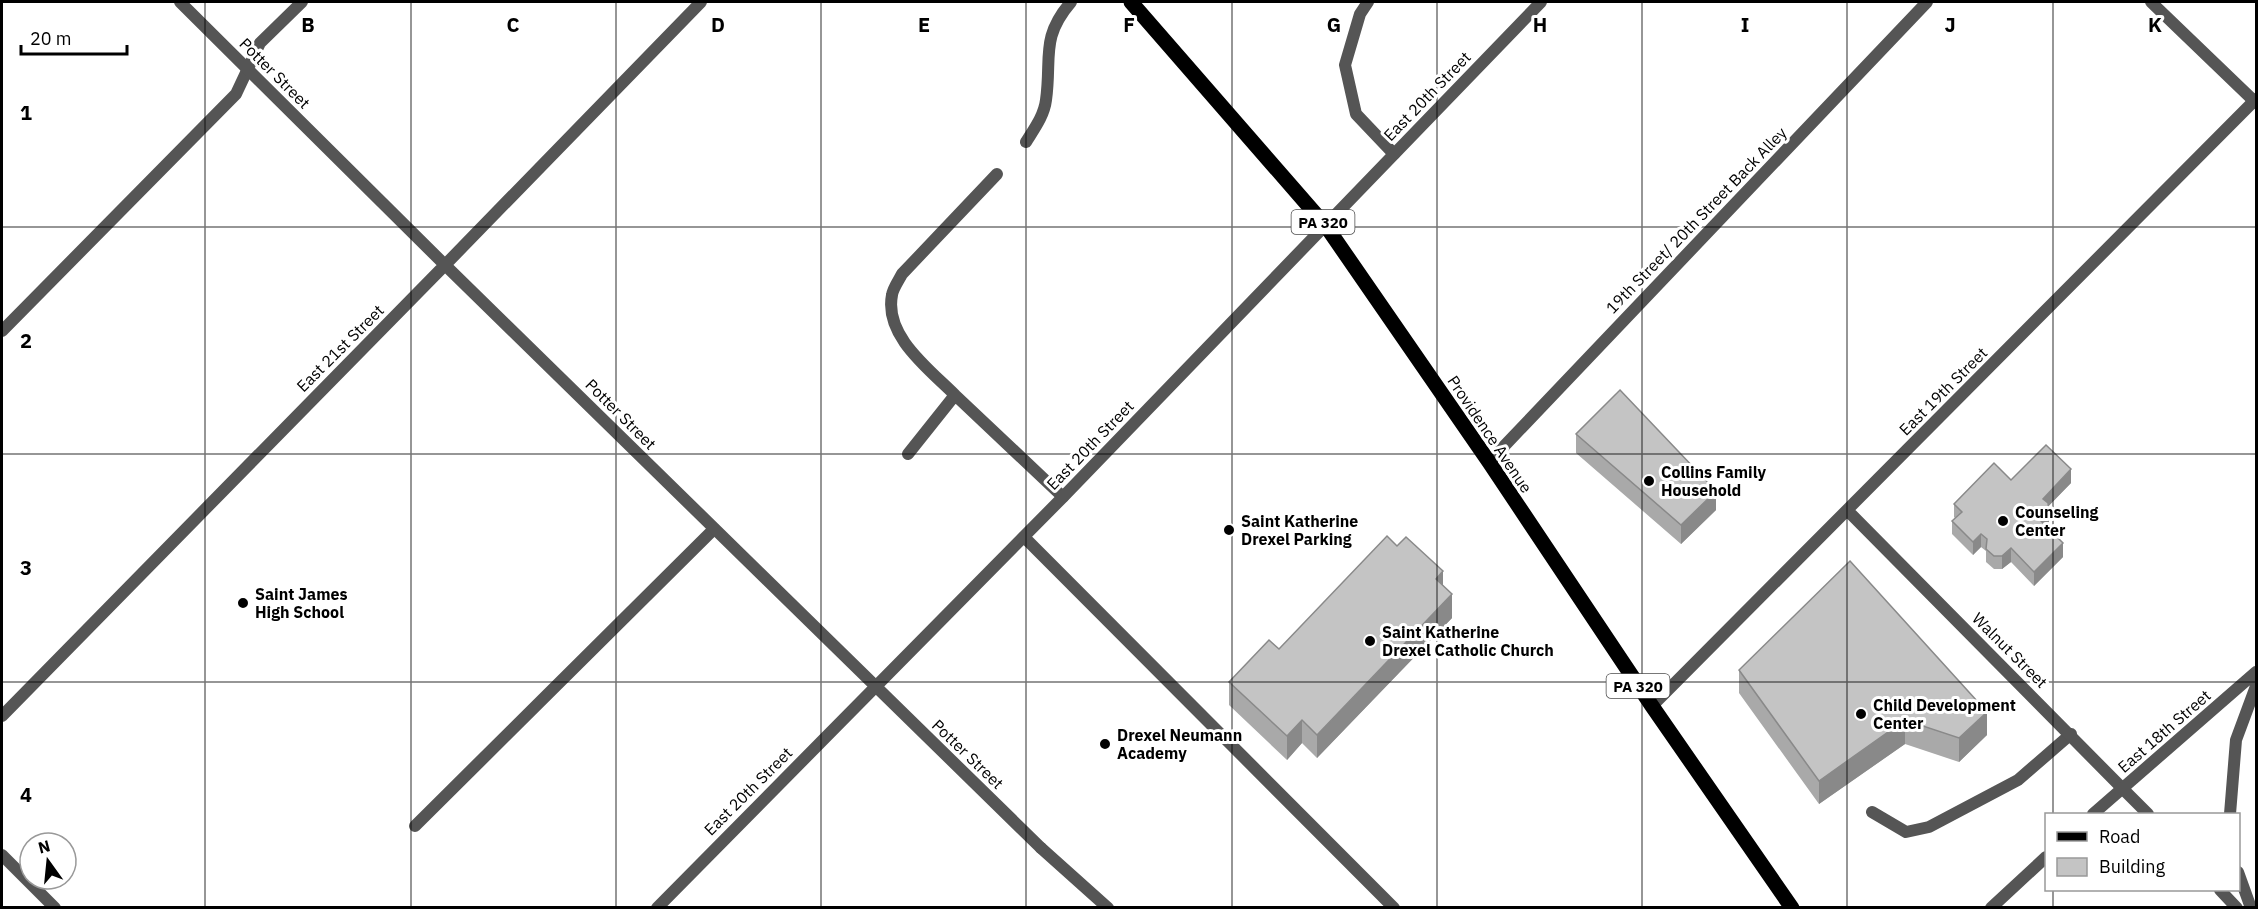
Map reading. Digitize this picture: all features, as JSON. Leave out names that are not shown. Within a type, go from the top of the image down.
[{"type":"main road","name":"Providence Avenue","points":[[1131,2],[1326,226],[1792,908]]},
{"type":"street","name":"Potter Street","points":[[180,2],[714,529],[1041,848],[1108,908]]},
{"type":"street","points":[[2,331],[236,94],[261,43],[302,2]]},
{"type":"street","name":"East 21st Street","points":[[2,716],[701,2]]},
{"type":"street","points":[[1026,142],[1042,116],[1046,99],[1048,46],[1053,28],[1061,13],[1071,2]]},
{"type":"street","points":[[1368,2],[1360,14],[1345,64],[1356,114],[1394,154]]},
{"type":"street","name":"East 20th Street","points":[[657,908],[1024,537],[1541,2]]},
{"type":"street","name":"19th Street/ 20th Street Back Alley","points":[[1488,462],[1927,2]]},
{"type":"street","points":[[2151,2],[2256,101]]},
{"type":"street","name":"East 19th Street","points":[[1652,706],[2256,101]]},
{"type":"street","points":[[997,174],[903,274],[892,292],[890,310],[895,326],[908,347],[955,395],[1063,496]]},
{"type":"street","points":[[909,454],[955,395]]},
{"type":"street","name":"Walnut Street","points":[[1847,510],[2147,813]]},
{"type":"street","points":[[415,826],[714,529]]},
{"type":"street","points":[[1024,537],[1394,908]]},
{"type":"street","name":"East 18th Street","points":[[2094,813],[2256,672]]},
{"type":"street","points":[[2230,813],[2236,740],[2256,686]]},
{"type":"street","points":[[1872,812],[1906,832],[1929,827],[2018,780],[2071,734]]},
{"type":"street","points":[[2,855],[55,908]]},
{"type":"street","points":[[1991,908],[2045,858]]},
{"type":"street","points":[[2240,878],[2251,908]]},
{"type":"street","points":[[2221,891],[2237,908]]},
{"type":"building","name":"Collins Family Household","points":[[1620,390],[1716,491],[1681,525],[1576,434]]},
{"type":"building","name":"Counseling Center","points":[[2046,445],[2071,469],[2043,499],[2048,503],[2049,513],[2041,521],[2063,543],[2034,572],[2011,548],[2002,556],[1994,556],[1986,549],[1987,539],[1981,534],[1973,542],[1952,521],[1962,512],[1954,504],[1994,463],[2011,480]]},
{"type":"building","name":"Saint Katherine Drexel Catholic Church","points":[[1387,536],[1397,546],[1406,537],[1443,571],[1436,579],[1452,594],[1317,735],[1302,720],[1287,736],[1229,682],[1269,640],[1279,649]]},
{"type":"building","name":"Child Development Center","points":[[1850,561],[1987,712],[1959,738],[1905,720],[1819,781],[1739,670]]},
{"type":"place","name":"Collins Family Household","points":[[1649,481]]},
{"type":"place","name":"Counseling Center","points":[[2003,521]]},
{"type":"place","name":"Saint Katherine Drexel Parking","points":[[1229,530]]},
{"type":"place","name":"Saint James High School","points":[[243,603]]},
{"type":"place","name":"Saint Katherine Drexel Catholic Church","points":[[1370,641]]},
{"type":"place","name":"Child Development Center","points":[[1861,714]]},
{"type":"place","name":"Drexel Neumann Academy","points":[[1105,744]]}]
